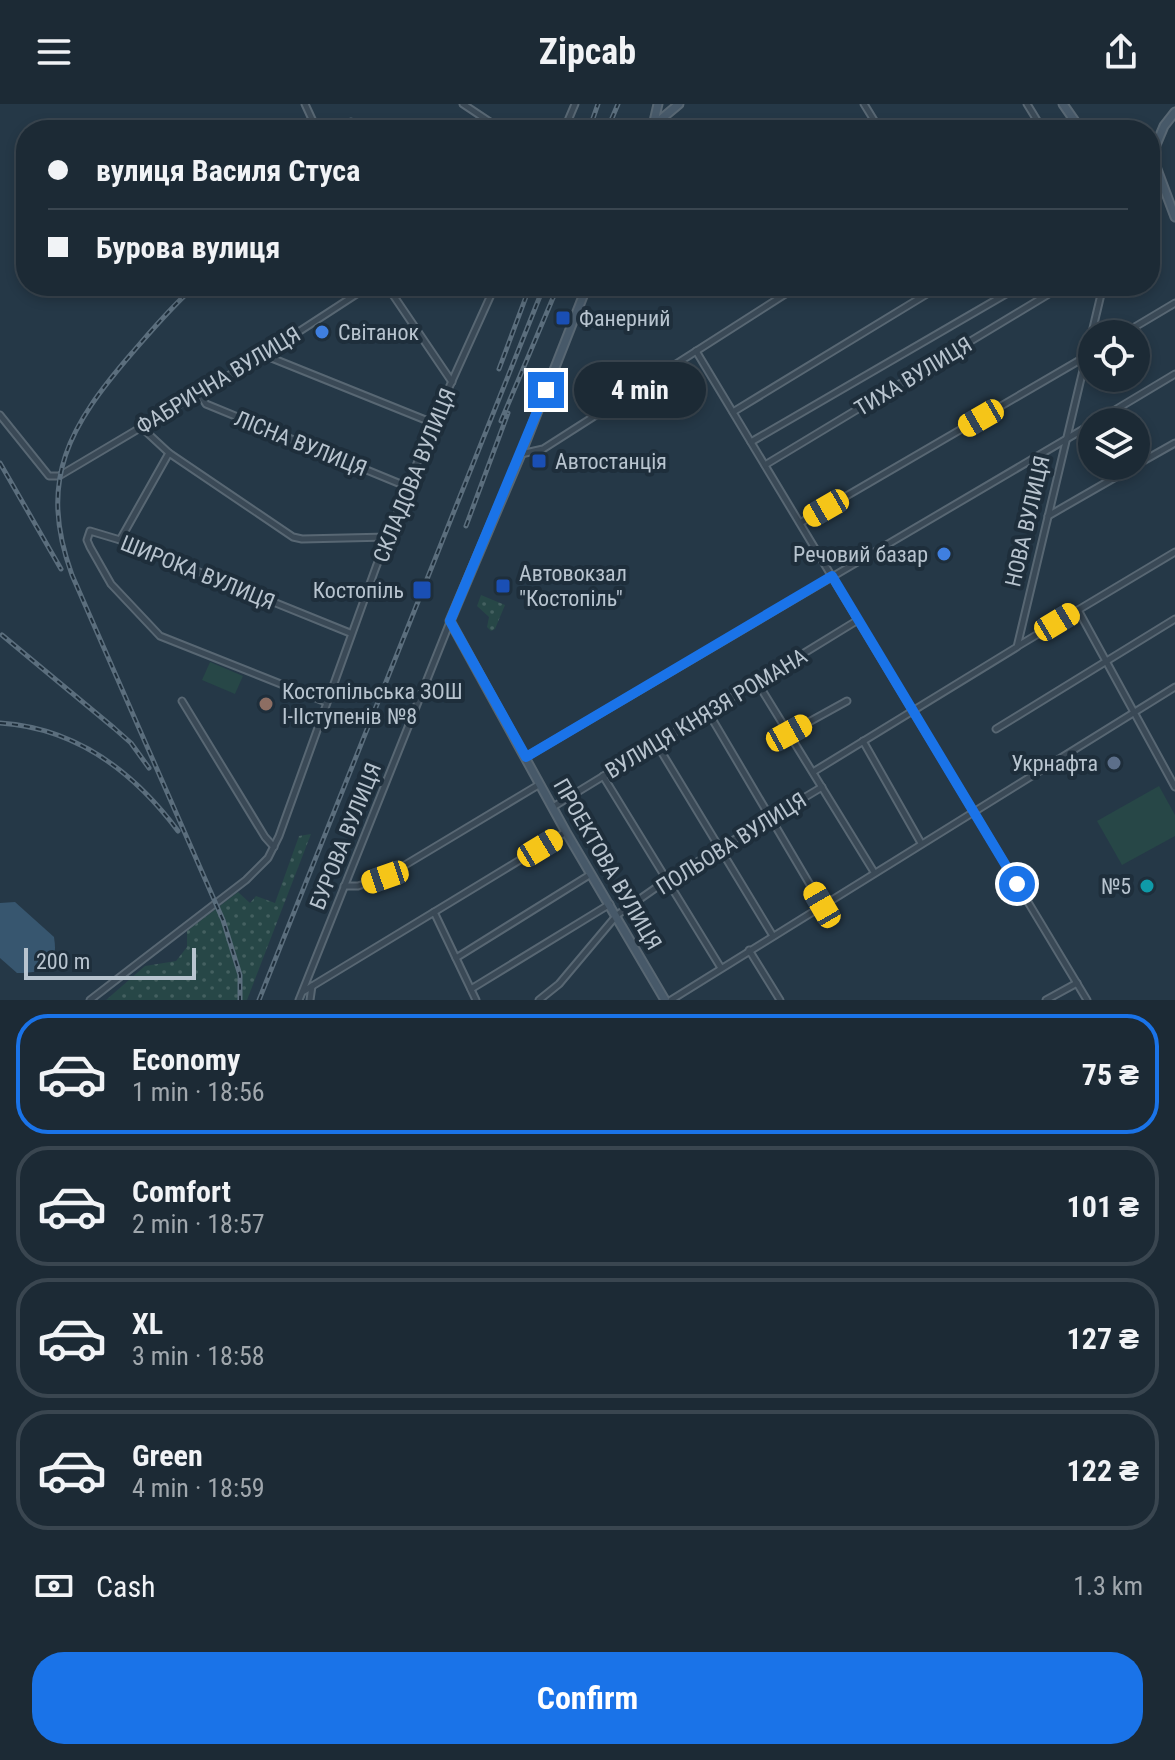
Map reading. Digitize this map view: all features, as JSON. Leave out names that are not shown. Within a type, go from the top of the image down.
[{"type":"main road","points":[[1063,104],[1073,120]]},
{"type":"main road","points":[[658,105],[661,113],[674,108]]},
{"type":"main road","points":[[1160,135],[1175,112]]},
{"type":"main road","points":[[1160,183],[1175,217]]},
{"type":"main road","name":"БУРОВА ВУЛИЦЯ","points":[[450,621],[521,454],[583,296]]},
{"type":"main road","name":"ПРОЕКТОВА ВУЛИЦЯ","points":[[450,621],[566,832],[665,1000]]},
{"type":"street","points":[[463,104],[487,120]]},
{"type":"street","name":"ФАБРИЧНА ВУЛИЦЯ","points":[[0,415],[49,476],[66,473],[263,355],[354,296]]},
{"type":"street","points":[[394,296],[452,382]]},
{"type":"street","name":"СКЛАДОВА ВУЛИЦЯ","points":[[90,1000],[246,880],[274,847],[350,633],[433,423],[491,296]]},
{"type":"street","points":[[521,454],[543,449],[782,296]]},
{"type":"street","points":[[733,412],[924,296]]},
{"type":"street","points":[[751,443],[1003,296]]},
{"type":"street","name":"ТИХА ВУЛИЦЯ","points":[[765,465],[1045,296]]},
{"type":"street","name":"НОВА ВУЛИЦЯ","points":[[1094,320],[1100,296]]},
{"type":"street","points":[[1146,320],[1175,303]]},
{"type":"street","points":[[696,351],[1087,1000]]},
{"type":"street","points":[[263,355],[433,423]]},
{"type":"street","points":[[800,523],[1078,361]]},
{"type":"street","points":[[1119,408],[1175,374]]},
{"type":"street","name":"НОВА ВУЛИЦЯ","points":[[1017,647],[1078,382]]},
{"type":"street","name":"ЛІСНА ВУЛИЦЯ","points":[[199,393],[206,404],[408,487]]},
{"type":"street","points":[[141,427],[169,453],[293,537],[388,537]]},
{"type":"street","points":[[526,757],[1078,433]]},
{"type":"street","points":[[1150,457],[1175,443]]},
{"type":"street","points":[[120,540],[169,453]]},
{"type":"street","points":[[1047,516],[1110,480]]},
{"type":"street","name":"ШИРОКА ВУЛИЦЯ","points":[[326,702],[160,636],[111,584],[87,540],[90,531],[120,540],[350,633]]},
{"type":"street","points":[[913,710],[1175,552]]},
{"type":"street","points":[[1078,610],[1175,787]]},
{"type":"street","points":[[996,729],[1175,619]]},
{"type":"street","name":"ВУЛИЦЯ КНЯЗЯ РОМАНА","points":[[553,807],[858,620]]},
{"type":"street","name":"БУРОВА ВУЛИЦЯ","points":[[299,1000],[450,621]]},
{"type":"street","points":[[757,682],[874,872]]},
{"type":"street","points":[[671,1000],[1175,687]]},
{"type":"street","points":[[182,701],[274,847]]},
{"type":"street","points":[[789,733],[847,701]]},
{"type":"street","name":"ПОЛЬОВА ВУЛИЦЯ","points":[[813,772],[913,710]]},
{"type":"street","points":[[708,712],[822,905]]},
{"type":"street","points":[[863,741],[921,843]]},
{"type":"street","points":[[656,743],[773,936]]},
{"type":"street","points":[[603,776],[721,968]]},
{"type":"street","points":[[344,886],[358,886],[385,877],[541,784]]},
{"type":"street","name":"ПОЛЬОВА ВУЛИЦЯ","points":[[539,1000],[559,984],[617,915],[667,880],[822,787]]},
{"type":"street","points":[[303,991],[566,832]]},
{"type":"street","points":[[456,958],[592,873]]},
{"type":"street","points":[[471,989],[610,904]]},
{"type":"street","points":[[434,912],[476,1000]]},
{"type":"street","points":[[749,950],[780,1000]]},
{"type":"street","points":[[1046,1000],[1077,983]]},
{"type":"street","points":[[310,1000],[312,986]]},
{"type":"green space","points":[[481,595],[505,605],[495,629],[491,631],[487,627],[489,617],[477,606]]},
{"type":"green space","points":[[210,662],[243,676],[235,694],[202,680]]},
{"type":"green space","points":[[1159,786],[1175,815],[1175,836],[1122,865],[1097,821]]},
{"type":"green space","points":[[311,834],[247,1000],[106,1000],[145,966],[176,961],[187,947],[187,931],[238,892],[250,903],[256,896],[275,903],[299,836]]},
{"type":"water","points":[[15,902],[54,937],[52,962],[42,970],[17,973],[0,958],[0,903]]},
{"type":"railway","points":[[592,120],[598,104]]},
{"type":"railway","points":[[611,120],[618,104]]},
{"type":"railway","points":[[185,296],[110,379],[77,430],[59,482],[58,510],[62,541],[72,575],[223,920],[240,975],[240,1000]]},
{"type":"railway","points":[[499,369],[526,296]]},
{"type":"railway","points":[[259,1000],[540,296]]},
{"type":"railway","points":[[501,421],[554,296]]},
{"type":"railway","points":[[466,526],[508,413]]},
{"type":"railway","points":[[0,463],[61,569]]},
{"type":"railway","points":[[2,635],[131,743],[149,768]]},
{"type":"railway","points":[[0,723],[54,734],[101,757],[142,790],[178,831]]},
{"type":"place","name":"Фанерний","points":[[563,318]]},
{"type":"place","name":"Світанок","points":[[322,332]]},
{"type":"place","name":"Автостанція","points":[[539,461]]},
{"type":"place","name":"Речовий базар","points":[[944,554]]},
{"type":"place","name":"Автовокзал \"Костопіль\"","points":[[503,586]]},
{"type":"place","name":"Костопіль","points":[[422,590]]},
{"type":"place","name":"Костопільська ЗОШ І-ІІступенів №8","points":[[266,704]]},
{"type":"place","name":"Укрнафта","points":[[1114,763]]},
{"type":"place","name":"№5","points":[[1147,886]]},
{"type":"route","points":[[546,390],[450,621],[526,757],[832,576],[1017,884]]}]
